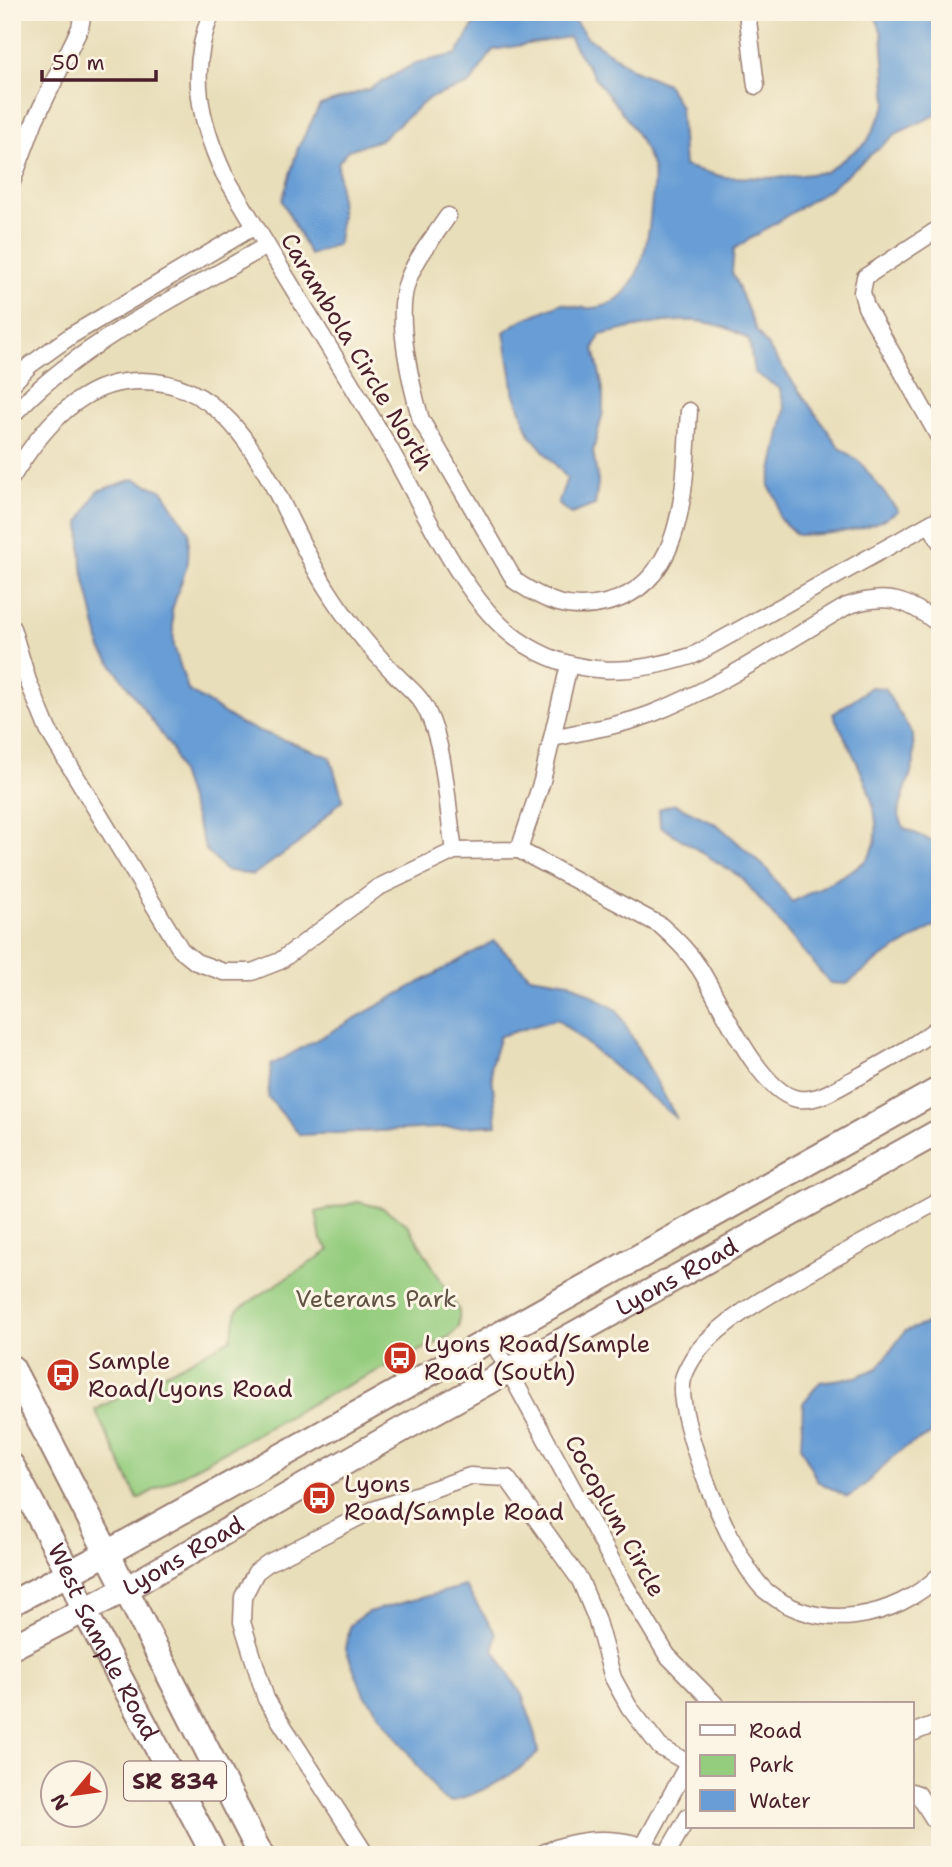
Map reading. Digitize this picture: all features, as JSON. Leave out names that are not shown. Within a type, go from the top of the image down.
[{"type":"main road","name":"Lyons Road","points":[[12,1603],[109,1552],[940,1089]]},
{"type":"main road","name":"Lyons Road","points":[[12,1647],[126,1589],[509,1370],[940,1131]]},
{"type":"main road","name":"West Sample Road","points":[[12,1368],[109,1552],[261,1855]]},
{"type":"main road","name":"West Sample Road","points":[[12,1466],[69,1573],[84,1610],[214,1855]]},
{"type":"street","points":[[12,182],[36,120],[80,28],[83,12]]},
{"type":"street","name":"Carambola Circle North","points":[[212,12],[203,43],[200,104],[206,136],[266,246],[383,437],[456,566],[478,598],[517,639],[569,666],[614,671],[652,669],[694,655],[935,521]]},
{"type":"street","points":[[747,12],[756,86]]},
{"type":"street","points":[[448,216],[406,284],[403,303],[415,399],[421,420],[515,581],[538,596],[564,607],[588,607],[614,601],[639,589],[667,551],[677,525],[689,411]]},
{"type":"street","points":[[12,384],[30,365],[72,335],[255,226]]},
{"type":"street","points":[[940,228],[865,277],[862,292],[866,307],[940,439]]},
{"type":"street","points":[[12,416],[44,383],[83,354],[266,246]]},
{"type":"street","points":[[12,478],[29,448],[55,420],[79,400],[109,384],[145,380],[171,383],[200,394],[223,412],[278,493],[302,546],[328,590],[360,634],[427,709],[436,736],[454,851]]},
{"type":"street","points":[[935,521],[940,542]]},
{"type":"street","points":[[552,738],[610,727],[689,698],[848,606],[870,598],[897,600],[918,608],[940,625]]},
{"type":"street","points":[[12,628],[28,681],[48,730],[181,950],[196,962],[224,972],[252,972],[280,961],[377,888],[454,851],[519,850],[660,925],[679,941],[698,967],[763,1075],[780,1091],[797,1099],[815,1099],[909,1050],[940,1026]]},
{"type":"street","points":[[519,850],[542,781],[569,666]]},
{"type":"street","points":[[940,1200],[754,1303],[698,1351],[682,1380],[692,1447],[725,1527],[764,1590],[792,1607],[832,1618],[877,1613],[905,1601],[940,1575]]},
{"type":"street","name":"Cocoplum Circle","points":[[491,1338],[625,1585],[667,1655],[713,1702]]},
{"type":"street","points":[[366,1855],[266,1699],[242,1622],[243,1597],[256,1572],[268,1563],[373,1510],[470,1476],[507,1478],[580,1580],[596,1618],[613,1678],[629,1707],[660,1747],[686,1762]]},
{"type":"street","points":[[914,1731],[940,1721]]},
{"type":"street","points":[[644,1845],[686,1767]]},
{"type":"street","points":[[914,1793],[918,1794],[940,1829]]},
{"type":"street","points":[[539,1855],[555,1847],[582,1841],[611,1840],[644,1845],[664,1855],[686,1820]]},
{"type":"green space","name":"Veterans Park","points":[[358,1202],[383,1208],[408,1225],[459,1311],[459,1327],[449,1337],[327,1395],[138,1499],[95,1410],[231,1339],[237,1310],[330,1250],[321,1240],[316,1212]]},
{"type":"water","points":[[481,12],[568,12],[587,37],[634,70],[667,84],[680,107],[684,166],[724,177],[777,178],[826,172],[867,142],[887,103],[882,34],[874,12],[940,12],[940,113],[897,133],[828,190],[734,249],[732,272],[756,330],[840,448],[860,462],[898,511],[862,528],[837,533],[797,535],[779,518],[777,500],[769,486],[785,409],[780,389],[754,372],[749,340],[731,330],[695,321],[658,323],[600,335],[594,348],[603,389],[603,412],[593,451],[598,482],[595,505],[571,514],[558,504],[567,478],[530,435],[514,392],[504,332],[520,321],[562,303],[585,308],[604,306],[619,298],[630,285],[645,249],[654,181],[652,166],[636,133],[592,74],[569,37],[493,50],[470,84],[429,98],[380,140],[348,150],[338,163],[341,214],[338,244],[310,255],[282,201],[298,148],[320,105],[369,89],[416,63],[457,54]]},
{"type":"water","points":[[134,479],[163,491],[189,532],[188,562],[172,610],[174,646],[188,690],[241,724],[330,757],[343,799],[299,843],[253,875],[225,870],[206,850],[172,749],[101,649],[82,567],[80,522],[97,491]]},
{"type":"water","points":[[871,687],[884,688],[913,735],[914,763],[898,813],[904,828],[940,845],[940,923],[875,962],[847,984],[830,983],[742,878],[660,826],[659,809],[675,804],[718,825],[766,868],[792,902],[843,875],[867,859],[875,844],[876,826],[867,786],[833,714]]},
{"type":"water","points":[[494,941],[530,976],[569,982],[617,1010],[677,1119],[557,1019],[500,1036],[491,1065],[497,1125],[300,1135],[268,1097],[271,1065]]},
{"type":"water","points":[[940,1319],[940,1427],[895,1455],[862,1487],[847,1497],[817,1481],[801,1447],[803,1403],[820,1382],[856,1377],[878,1368],[905,1331]]},
{"type":"water","points":[[465,1586],[496,1634],[494,1650],[522,1695],[534,1729],[538,1753],[497,1783],[451,1802],[441,1797],[363,1692],[346,1649],[350,1625],[368,1612]]},
{"type":"place","name":"Lyons Road/Sample Road (South)","points":[[400,1358]]},
{"type":"place","name":"Sample Road/Lyons Road","points":[[63,1375]]},
{"type":"place","name":"Lyons Road/Sample Road","points":[[319,1498]]}]
